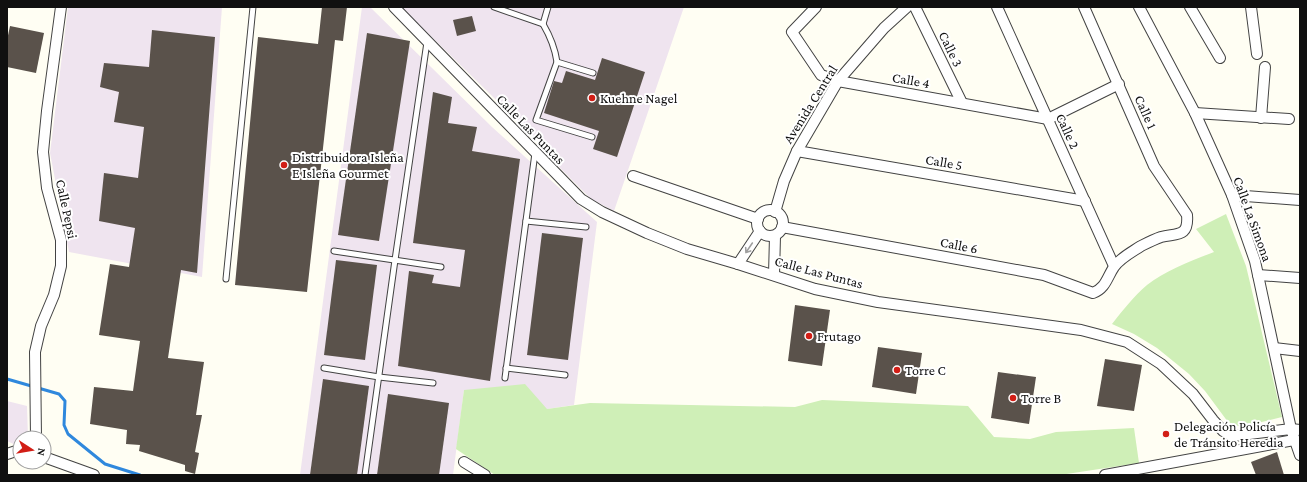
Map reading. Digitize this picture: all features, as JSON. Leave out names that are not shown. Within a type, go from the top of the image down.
[{"type":"street","name":"Calle Pepsi","points":[[36,430],[35,352],[41,326],[54,295],[61,266],[61,240],[47,188],[43,152],[61,7]]},
{"type":"street","name":"Calle 4","points":[[816,7],[792,32],[821,75],[838,81],[1048,119]]},
{"type":"street","name":"Avenida Central","points":[[775,212],[784,181],[797,151],[838,81],[884,28],[906,7]]},
{"type":"street","name":"Calle 3","points":[[915,7],[962,103]]},
{"type":"street","name":"Calle 2","points":[[997,7],[1114,266]]},
{"type":"street","name":"Calle 1","points":[[1084,7],[1154,166],[1187,215],[1188,224],[1184,230],[1177,235],[1162,237],[1145,244],[1114,266]]},
{"type":"street","name":"Calle La Simona","points":[[1139,7],[1195,113],[1232,195],[1255,261],[1274,348],[1295,429],[1294,440],[1300,455]]},
{"type":"street","points":[[1190,7],[1220,58]]},
{"type":"street","points":[[1251,7],[1257,54]]},
{"type":"street","name":"Calle Las Puntas","points":[[398,9],[427,42],[581,199],[590,206],[647,233],[687,249],[815,289],[878,302],[1082,330],[1127,342],[1167,369],[1193,394],[1213,420],[1224,431],[1233,436],[1295,429]]},
{"type":"street","points":[[1261,118],[1265,67]]},
{"type":"street","points":[[1048,119],[1118,84]]},
{"type":"street","points":[[1195,113],[1289,119]]},
{"type":"street","name":"Calle 5","points":[[797,151],[1085,201]]},
{"type":"street","points":[[633,176],[758,219]]},
{"type":"street","points":[[1232,195],[1300,200]]},
{"type":"street","points":[[774,275],[775,236],[782,227],[782,218],[775,212],[763,212],[757,223],[760,231],[767,236],[775,236]]},
{"type":"street","name":"Calle 6","points":[[782,227],[1044,275],[1094,292],[1100,290],[1106,283],[1114,266]]},
{"type":"street","points":[[738,264],[760,231]]},
{"type":"street","points":[[1258,274],[1300,278]]},
{"type":"street","points":[[1274,348],[1300,351]]},
{"type":"street","points":[[1105,475],[1294,440]]},
{"type":"street","points":[[52,460],[94,475]]},
{"type":"street","points":[[464,462],[485,475]]},
{"type":"lane","points":[[226,279],[253,7]]},
{"type":"lane","points":[[494,7],[543,24],[550,36],[557,62],[536,120],[592,137]]},
{"type":"lane","points":[[543,24],[548,7]]},
{"type":"lane","points":[[365,475],[427,42]]},
{"type":"lane","points":[[557,62],[593,73]]},
{"type":"lane","points":[[505,378],[536,153]]},
{"type":"lane","points":[[526,220],[586,227]]},
{"type":"lane","points":[[334,251],[442,267]]},
{"type":"lane","points":[[324,368],[433,383]]},
{"type":"lane","points":[[506,368],[565,375]]},
{"type":"shaded area","points":[[68,7],[222,7],[202,277],[69,252],[50,153]]},
{"type":"shaded area","points":[[362,7],[370,7],[492,127],[597,222],[574,405],[547,409],[464,390],[453,475],[300,475]]},
{"type":"shaded area","points":[[401,7],[684,7],[614,211],[591,199],[559,167],[537,140]]},
{"type":"shaded area","points":[[7,401],[27,406],[28,430],[12,430],[12,443],[7,441]]},
{"type":"green space","points":[[1226,214],[1246,266],[1282,417],[1241,427],[1228,422],[1205,391],[1189,374],[1157,348],[1134,334],[1112,324],[1124,308],[1154,280],[1179,266],[1214,252],[1196,229]]},
{"type":"green space","points":[[525,384],[547,409],[590,403],[795,407],[822,400],[968,406],[994,437],[1030,439],[1056,432],[1134,428],[1139,463],[1060,475],[495,475],[456,449],[464,390]]},
{"type":"building","name":"Distribuidora Isleña E Isleña Gourmet","points":[[322,7],[347,7],[343,41],[335,40],[307,292],[235,285],[258,37],[318,44]]},
{"type":"building","points":[[472,16],[476,31],[457,36],[453,20]]},
{"type":"building","points":[[10,26],[44,33],[36,73],[7,67],[7,40]]},
{"type":"building","points":[[152,30],[215,37],[197,273],[181,270],[168,358],[204,362],[196,415],[202,415],[195,452],[199,453],[195,474],[185,471],[185,465],[139,451],[140,445],[126,444],[127,430],[90,424],[94,387],[133,391],[140,341],[99,335],[110,264],[129,267],[135,228],[99,221],[104,173],[138,178],[144,127],[114,122],[119,92],[100,87],[104,63],[149,67]]},
{"type":"building","points":[[367,33],[410,41],[379,241],[338,235]]},
{"type":"building","name":"Kuehne Nagel","points":[[602,58],[645,72],[617,157],[593,149],[599,131],[544,113],[554,81],[562,83],[566,71],[595,80]]},
{"type":"building","points":[[433,92],[452,97],[448,123],[477,127],[472,151],[520,159],[490,381],[398,366],[409,271],[434,275],[432,283],[460,287],[465,250],[413,243]]},
{"type":"building","points":[[542,233],[583,238],[568,360],[527,355]]},
{"type":"building","points":[[336,260],[377,265],[365,360],[324,355]]},
{"type":"building","name":"Frutago","points":[[795,305],[830,310],[822,366],[788,361]]},
{"type":"building","name":"Torre C","points":[[878,347],[922,353],[916,394],[872,387]]},
{"type":"building","points":[[1105,359],[1142,365],[1134,411],[1097,406]]},
{"type":"building","name":"Torre B","points":[[998,372],[1036,377],[1029,424],[991,418]]},
{"type":"building","points":[[323,379],[369,386],[357,475],[310,475]]},
{"type":"building","points":[[388,394],[449,403],[439,475],[377,475]]},
{"type":"building","points":[[1277,452],[1284,475],[1256,475],[1251,462]]},
{"type":"waterway","points":[[7,379],[59,394],[65,401],[64,425],[68,434],[105,464],[140,475]]},
{"type":"place","name":"Kuehne Nagel","points":[[592,98]]},
{"type":"place","name":"Distribuidora Isleña E Isleña Gourmet","points":[[284,165]]},
{"type":"place","name":"Frutago","points":[[809,336]]},
{"type":"place","name":"Torre C","points":[[897,370]]},
{"type":"place","name":"Torre B","points":[[1013,398]]},
{"type":"place","name":"Delegación Policía de Tránsito Heredia","points":[[1166,434]]}]
